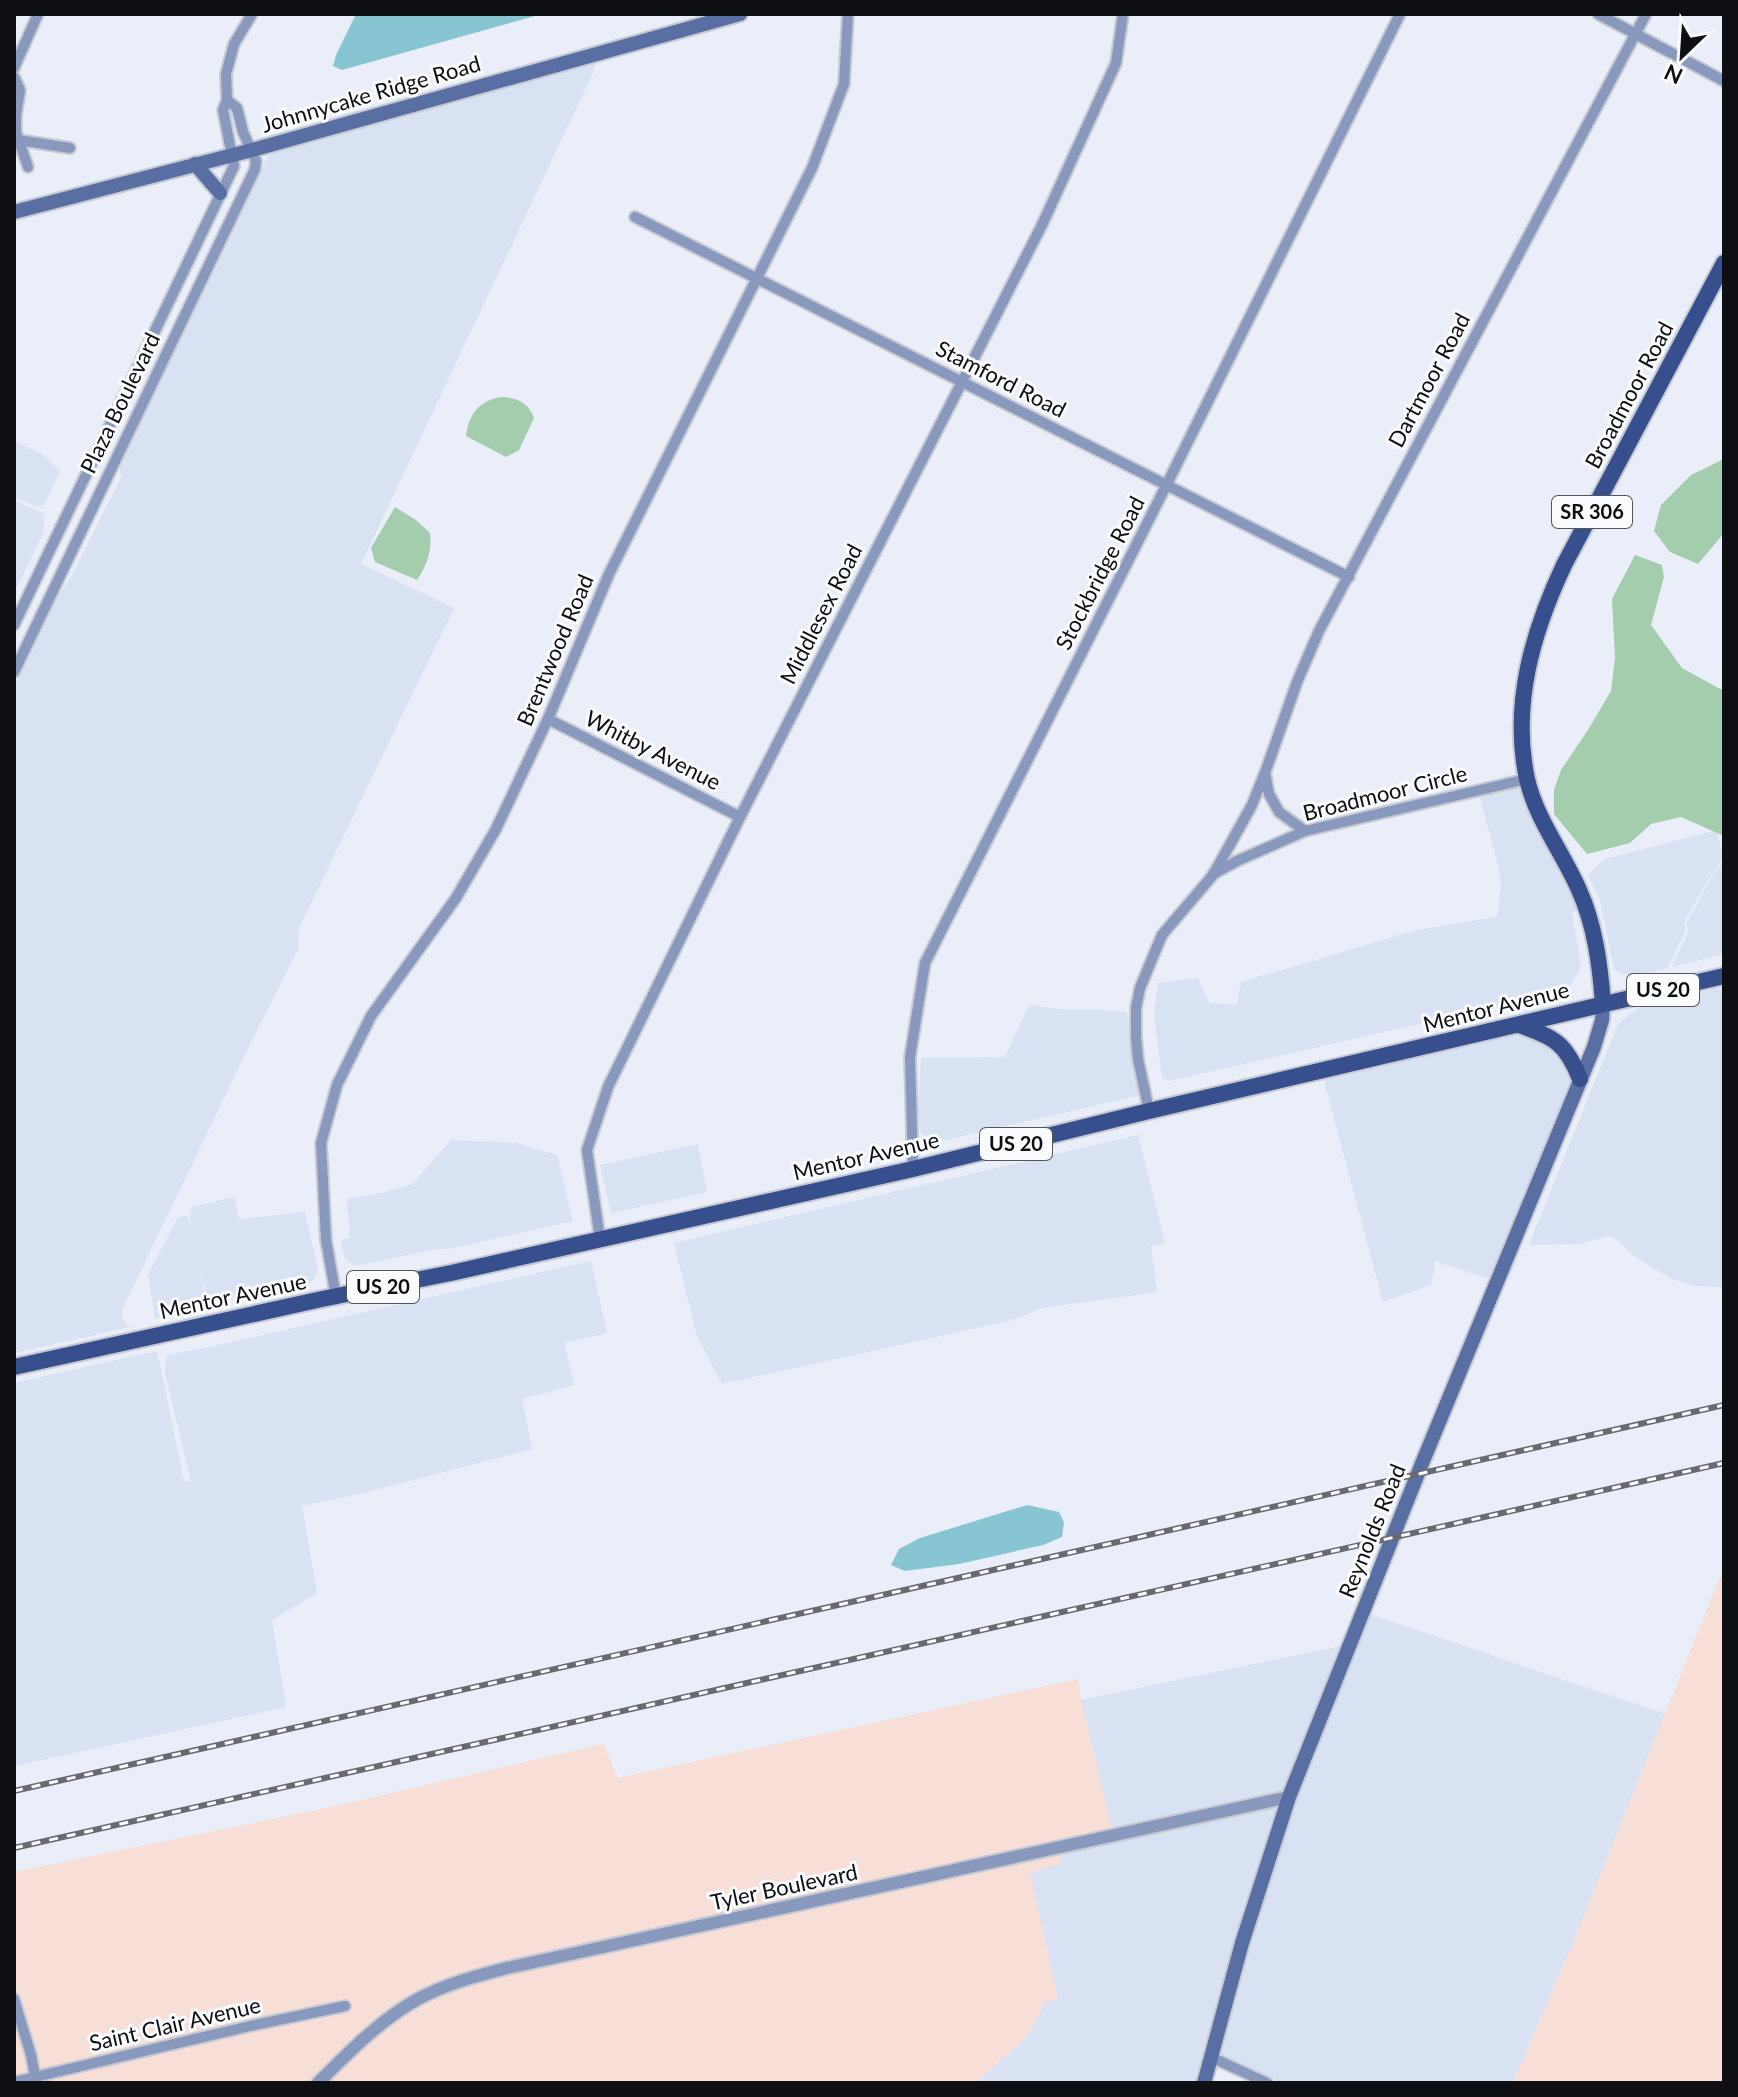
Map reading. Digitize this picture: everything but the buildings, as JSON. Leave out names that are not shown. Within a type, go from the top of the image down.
[{"type":"main road","name":"Johnnycake Ridge Road","points":[[14,212],[252,150],[706,18],[740,14]]},
{"type":"main road","points":[[195,164],[220,193]]},
{"type":"main road","name":"Broadmoor Road","points":[[1603,1003],[1601,976],[1585,905],[1550,835],[1527,779],[1523,734],[1525,680],[1545,604],[1724,263]]},
{"type":"main road","name":"Mentor Avenue","points":[[14,1367],[913,1169],[1724,976]]},
{"type":"main road","name":"Reynolds Road","points":[[1204,2083],[1242,1943],[1289,1797],[1599,1034],[1603,1003]]},
{"type":"main road","points":[[1517,1024],[1561,1045],[1573,1060],[1580,1079]]},
{"type":"street","points":[[14,68],[38,14]]},
{"type":"street","points":[[232,155],[223,110],[227,100],[226,74],[240,32],[252,14]]},
{"type":"street","name":"Brentwood Road","points":[[336,1297],[326,1240],[321,1143],[337,1085],[371,1016],[456,898],[496,829],[548,719],[609,574],[812,168],[844,84],[848,14]]},
{"type":"street","name":"Middlesex Road","points":[[600,1239],[587,1150],[608,1087],[740,817],[1042,225],[1116,63],[1123,14]]},
{"type":"street","name":"Stockbridge Road","points":[[913,1169],[910,1057],[925,963],[1400,14]]},
{"type":"street","points":[[1598,14],[1724,81]]},
{"type":"street","name":"Dartmoor Road","points":[[1149,1111],[1138,1059],[1136,1008],[1140,988],[1162,935],[1213,875],[1252,805],[1319,631],[1646,14]]},
{"type":"street","points":[[14,77],[20,90],[16,115],[18,140],[28,167]]},
{"type":"street","points":[[227,100],[237,108],[243,132],[252,150]]},
{"type":"street","points":[[18,140],[70,148]]},
{"type":"street","name":"Plaza Boulevard","points":[[14,672],[255,169],[252,150]]},
{"type":"street","name":"Plaza Boulevard","points":[[14,625],[234,166],[232,155]]},
{"type":"street","name":"Stamford Road","points":[[635,217],[1349,577]]},
{"type":"street","name":"Whitby Avenue","points":[[548,719],[740,817]]},
{"type":"street","points":[[1265,773],[1269,794],[1279,812],[1305,831]]},
{"type":"street","name":"Broadmoor Circle","points":[[1213,875],[1305,831],[1527,779]]},
{"type":"street","name":"Tyler Boulevard","points":[[318,2083],[378,2026],[419,1999],[462,1980],[1289,1797]]},
{"type":"street","points":[[14,1999],[36,2080]]},
{"type":"street","name":"Saint Clair Avenue","points":[[14,2082],[36,2080],[165,2046],[345,2006]]},
{"type":"street","points":[[1211,2057],[1267,2083]]},
{"type":"shaded area","points":[[596,61],[361,564],[454,608],[299,928],[298,949],[121,1312],[130,1327],[14,1353],[14,686],[53,604],[71,577],[122,476],[120,463],[270,154]]},
{"type":"shaded area","points":[[14,441],[43,455],[60,471],[44,505],[35,506],[14,497]]},
{"type":"shaded area","points":[[14,500],[44,514],[44,531],[14,593]]},
{"type":"shaded area","points":[[1525,783],[1581,909],[1572,912],[1581,968],[1568,990],[1169,1081],[1162,1078],[1154,1014],[1158,983],[1198,978],[1209,1003],[1237,1005],[1241,982],[1413,931],[1497,917],[1501,884],[1479,794]]},
{"type":"shaded area","points":[[1717,830],[1723,859],[1685,920],[1685,931],[1668,968],[1639,975],[1623,974],[1614,969],[1600,900],[1588,875],[1605,859]]},
{"type":"shaded area","points":[[1724,862],[1724,954],[1672,967],[1689,930],[1686,924],[1715,871]]},
{"type":"shaded area","points":[[1724,987],[1724,1287],[1694,1286],[1672,1279],[1609,1236],[1579,1244],[1529,1245],[1618,1024],[1638,1008]]},
{"type":"shaded area","points":[[1029,1005],[1127,1012],[1141,1095],[937,1142],[920,1133],[921,1058],[1005,1057]]},
{"type":"shaded area","points":[[1515,1029],[1547,1043],[1568,1063],[1574,1081],[1492,1280],[1435,1261],[1431,1285],[1383,1302],[1323,1077]]},
{"type":"shaded area","points":[[1138,1135],[1165,1243],[1151,1246],[1157,1292],[1042,1308],[1013,1320],[722,1384],[697,1336],[674,1243]]},
{"type":"shaded area","points":[[451,1140],[517,1143],[557,1155],[573,1221],[356,1266],[345,1259],[341,1240],[350,1238],[347,1199],[413,1184]]},
{"type":"shaded area","points":[[698,1144],[707,1192],[611,1213],[600,1165]]},
{"type":"shaded area","points":[[234,1197],[239,1219],[305,1212],[318,1271],[311,1283],[208,1302],[196,1251],[206,1300],[199,1302],[199,1308],[155,1318],[148,1275],[178,1217],[187,1216],[191,1226],[192,1207]]},
{"type":"shaded area","points":[[591,1261],[607,1333],[564,1343],[574,1385],[522,1399],[532,1449],[302,1506],[317,1593],[272,1620],[286,1707],[14,1766],[14,1383],[157,1351],[184,1481],[191,1482],[165,1373],[167,1355]]},
{"type":"shaded area","points":[[1724,1577],[1724,2083],[1513,2083],[1574,1941],[1719,1579]]},
{"type":"shaded area","points":[[1367,1613],[1665,1714],[1513,2083],[1276,2083],[1216,2055],[1289,1810]]},
{"type":"shaded area","points":[[1346,1645],[1200,2083],[975,2083],[1026,2038],[1045,2002],[1058,1998],[1029,1873],[1062,1840],[1112,1829],[1081,1700]]},
{"type":"shaded area","points":[[1078,1679],[1112,1829],[1063,1840],[1062,1862],[1030,1873],[1058,1999],[1045,2002],[1026,2038],[975,2083],[14,2083],[14,1872],[331,1807],[603,1744],[618,1778]]},
{"type":"green space","points":[[501,397],[522,402],[534,418],[519,450],[506,457],[466,436],[469,421],[476,410],[487,401]]},
{"type":"green space","points":[[1724,459],[1724,533],[1698,564],[1670,552],[1654,531],[1661,505],[1691,475]]},
{"type":"green space","points":[[395,507],[430,533],[428,558],[417,580],[375,562],[371,548]]},
{"type":"green space","points":[[1635,555],[1662,565],[1664,577],[1651,625],[1682,668],[1724,691],[1724,836],[1681,817],[1651,824],[1630,843],[1587,854],[1554,814],[1554,790],[1561,770],[1611,691],[1615,658],[1612,599]]},
{"type":"water","points":[[356,14],[542,14],[342,70],[333,66]]},
{"type":"water","points":[[1027,1505],[1059,1512],[1064,1522],[1062,1537],[1043,1545],[959,1564],[905,1571],[891,1565],[899,1549],[920,1538]]},
{"type":"railway","points":[[14,1791],[1724,1405]]},
{"type":"railway","points":[[14,1848],[1724,1463]]}]
